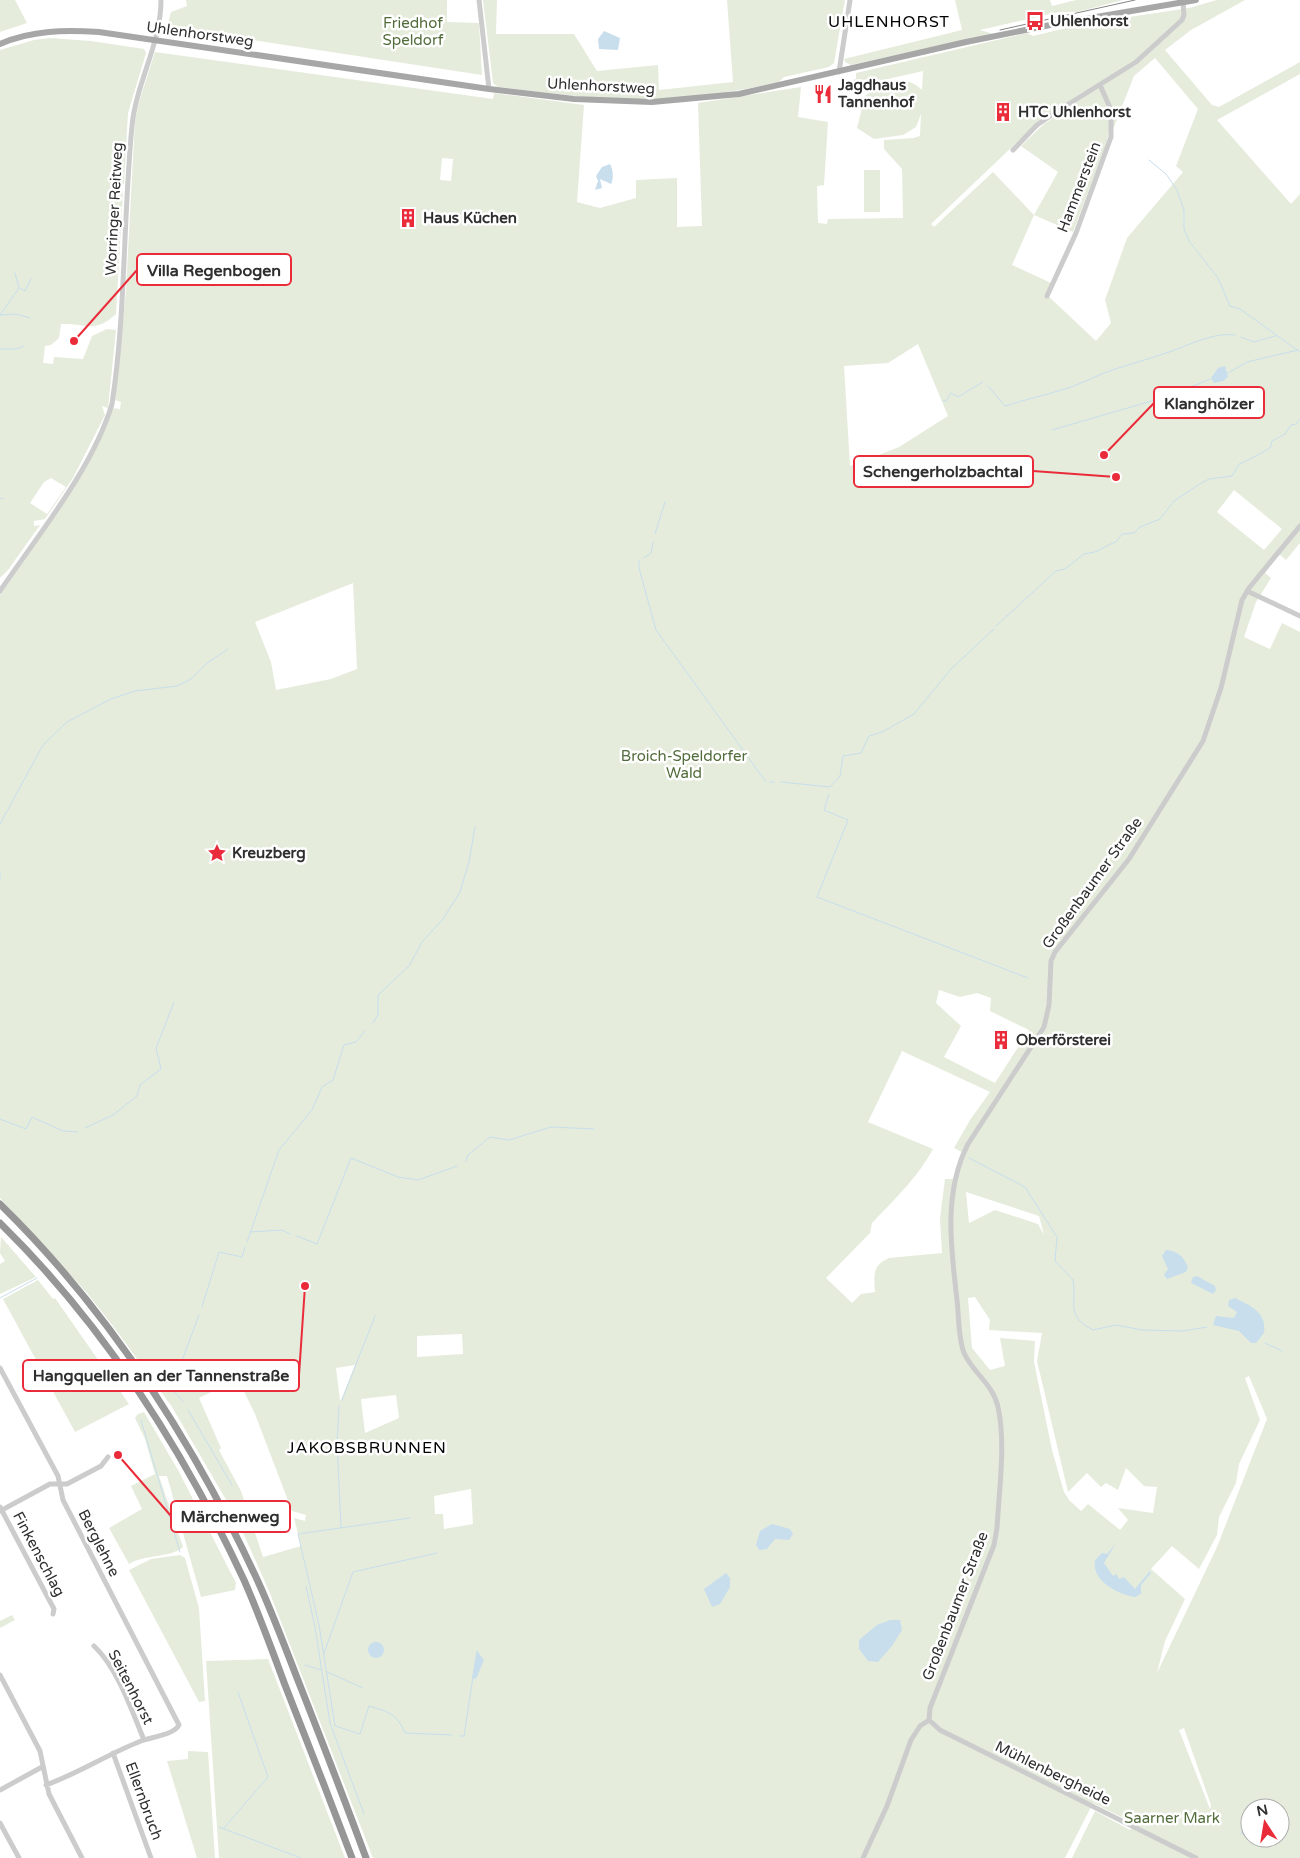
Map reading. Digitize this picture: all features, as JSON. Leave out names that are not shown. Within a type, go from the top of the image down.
[{"type":"highway","points":[[0,1204],[83,1294],[112,1332],[165,1409],[202,1470],[256,1577],[366,1858]]},
{"type":"highway","points":[[0,1223],[72,1302],[161,1425],[191,1476],[244,1582],[352,1858]]},
{"type":"main road","name":"Uhlenhorstweg","points":[[0,44],[31,34],[58,31],[99,32],[489,89],[574,99],[652,102],[739,94],[1052,25],[1196,0]]},
{"type":"street","name":"Worringer Reitweg","points":[[0,591],[78,476],[112,404],[126,245],[132,125],[138,92],[155,40],[161,0]]},
{"type":"street","points":[[479,0],[489,89]]},
{"type":"street","points":[[838,73],[850,0]]},
{"type":"street","points":[[1013,150],[1037,126],[1142,58],[1182,20],[1184,2]]},
{"type":"street","name":"Hammerstein","points":[[1047,296],[1076,233],[1111,137],[1111,110],[1100,85]]},
{"type":"street","name":"Großenbaumer Straße","points":[[863,1858],[887,1806],[911,1740],[920,1726],[929,1720],[930,1708],[994,1545],[997,1528],[1001,1438],[999,1412],[994,1394],[965,1354],[958,1314],[951,1212],[959,1164],[968,1144],[1044,1028],[1049,1004],[1051,961],[1055,952],[1129,859],[1203,741],[1221,688],[1238,613],[1246,591],[1300,526]]},
{"type":"street","points":[[1246,591],[1300,616]]},
{"type":"street","name":"Berglehne","points":[[0,1368],[58,1476],[63,1500],[178,1721],[177,1729],[144,1740]]},
{"type":"street","points":[[1,1509],[50,1484],[67,1484],[96,1468],[108,1457]]},
{"type":"street","name":"Finkenschlag","points":[[1,1509],[54,1609],[54,1614]]},
{"type":"street","name":"Seitenhorst","points":[[94,1646],[102,1654],[124,1694],[144,1740]]},
{"type":"street","points":[[0,1675],[40,1751],[46,1785],[82,1858]]},
{"type":"street","name":"Mühlenbergheide","points":[[929,1720],[940,1730],[1196,1858]]},
{"type":"street","points":[[46,1785],[71,1776],[113,1753],[144,1740]]},
{"type":"street","name":"Ellernbruch","points":[[113,1753],[151,1858]]},
{"type":"street","points":[[0,1790],[42,1766]]},
{"type":"street","points":[[0,1823],[19,1858]]},
{"type":"green space","points":[[0,0],[15,0],[27,23],[0,32]]},
{"type":"green space","name":"Friedhof Speldorf","points":[[186,0],[447,0],[447,22],[479,23],[482,75],[167,27],[171,12],[187,6]]},
{"type":"green space","points":[[483,0],[497,0],[496,34],[574,34],[597,71],[658,65],[659,90],[733,82],[727,0],[845,0],[834,63],[829,67],[784,77],[779,82],[740,90],[686,98],[651,100],[585,97],[498,87],[493,83]]},
{"type":"green space","points":[[955,0],[1050,0],[1052,6],[1076,0],[1123,0],[1077,12],[1059,12],[980,30],[993,34],[851,65],[845,62],[844,59],[962,30]]},
{"type":"green space","name":"Broich-Speldorfer Wald","points":[[1217,0],[1245,0],[1191,30],[1165,50],[1212,105],[1219,107],[1300,62],[1300,74],[1217,120],[1291,204],[1300,194],[1300,543],[1286,560],[1279,554],[1265,573],[1271,578],[1256,602],[1244,637],[1270,649],[1282,623],[1300,632],[1300,1858],[1072,1858],[1095,1811],[1130,1830],[1134,1823],[1093,1803],[1065,1858],[373,1858],[269,1591],[236,1517],[172,1407],[116,1330],[87,1293],[0,1198],[0,595],[70,493],[104,432],[112,410],[114,408],[120,409],[121,402],[115,400],[126,290],[135,120],[155,52],[493,99],[494,93],[584,105],[577,202],[600,208],[636,198],[636,180],[677,178],[677,227],[702,226],[698,103],[801,87],[798,117],[828,122],[824,185],[817,186],[818,223],[827,224],[828,219],[903,218],[902,169],[884,149],[884,140],[920,136],[921,114],[916,127],[903,135],[874,139],[857,128],[865,96],[886,83],[901,80],[908,81],[922,90],[923,71],[844,89],[845,82],[856,79],[856,73],[1027,33],[1033,36],[1083,24],[1189,8]],"holes":[[[1155,58],[1198,109],[1176,166],[1183,172],[1127,238],[1105,300],[1111,323],[1096,341],[1046,294],[1051,283],[1012,265],[1034,215],[1073,232],[1106,145],[1110,127],[1114,127],[1134,76]],[[1083,92],[1085,96],[1044,124],[1021,146],[1058,172],[1034,215],[993,172],[934,227],[931,224],[1036,124]],[[442,158],[453,159],[451,181],[440,180]],[[918,344],[948,416],[899,447],[850,466],[844,366],[888,363]],[[1234,490],[1282,529],[1264,550],[1217,512]],[[353,583],[357,669],[331,679],[276,690],[271,662],[255,622]],[[939,990],[960,997],[977,993],[991,998],[990,1011],[1029,1030],[995,1083],[944,1057],[961,1026],[936,1003]],[[902,1051],[990,1092],[970,1120],[954,1148],[966,1154],[957,1179],[945,1179],[940,1218],[942,1253],[889,1258],[883,1261],[875,1272],[875,1292],[861,1294],[852,1303],[826,1278],[870,1233],[872,1223],[905,1188],[933,1149],[868,1122]],[[966,1192],[1039,1216],[1044,1235],[1038,1224],[995,1210],[969,1223]],[[975,1297],[990,1320],[989,1330],[1042,1333],[1037,1361],[1068,1492],[1087,1473],[1101,1487],[1106,1483],[1118,1490],[1126,1468],[1144,1486],[1157,1487],[1153,1513],[1118,1508],[1128,1520],[1120,1530],[1088,1504],[1081,1511],[1069,1500],[1064,1492],[1052,1450],[1034,1362],[1035,1341],[1000,1338],[1005,1366],[990,1370],[972,1348],[968,1298]],[[462,1334],[463,1354],[417,1357],[417,1336]],[[355,1365],[341,1400],[336,1368]],[[1249,1376],[1267,1419],[1217,1547],[1157,1673],[1165,1641],[1185,1599],[1151,1569],[1172,1546],[1199,1569],[1217,1535],[1219,1517],[1236,1483],[1239,1464],[1260,1420],[1245,1378]],[[238,1379],[255,1414],[292,1511],[306,1515],[305,1521],[294,1518],[301,1546],[263,1557],[241,1491],[219,1450],[221,1448],[199,1398]],[[396,1395],[399,1418],[365,1433],[361,1399]],[[471,1489],[473,1524],[444,1529],[443,1514],[435,1514],[434,1496]],[[1184,1728],[1211,1805],[1210,1809],[1179,1730]]]},
{"type":"green space","points":[[50,38],[91,41],[144,49],[146,53],[128,113],[124,184],[120,186],[120,191],[123,191],[116,314],[109,320],[96,326],[61,324],[59,338],[51,345],[45,346],[43,363],[53,364],[54,357],[83,359],[92,336],[107,329],[116,330],[108,408],[102,406],[105,415],[73,478],[45,519],[34,521],[34,526],[40,525],[8,570],[0,578],[0,50],[34,40]],"holes":[[[51,478],[66,487],[47,514],[30,503],[44,482]]]},
{"type":"green space","points":[[864,170],[880,170],[880,212],[864,212]]},
{"type":"green space","points":[[1,1237],[36,1277],[0,1294],[0,1264],[5,1261],[0,1253]]},
{"type":"green space","points":[[38,1280],[53,1299],[55,1298],[129,1404],[75,1432],[3,1299]]},
{"type":"green space","points":[[144,1412],[178,1470],[236,1583],[235,1590],[201,1597],[167,1476],[159,1476],[183,1547],[172,1553],[142,1559],[129,1564],[109,1528],[142,1509],[131,1486],[155,1474],[145,1439],[135,1418],[138,1414]]},
{"type":"green space","points":[[180,1555],[185,1558],[199,1608],[205,1701],[199,1702],[129,1570],[151,1559]]},
{"type":"green space","points":[[12,1615],[15,1620],[0,1628],[0,1621]]},
{"type":"green space","points":[[268,1659],[345,1858],[219,1858],[206,1661]]},
{"type":"green space","points":[[188,1751],[208,1752],[215,1858],[197,1858],[167,1761],[188,1759]]},
{"type":"water","points":[[604,31],[620,38],[618,50],[599,49],[598,39]]},
{"type":"water","points":[[610,164],[613,174],[611,184],[600,179],[602,188],[595,190],[598,181],[596,176],[602,167]]},
{"type":"water","points":[[1225,366],[1228,377],[1223,381],[1214,383],[1211,378],[1218,368]]},
{"type":"water","points":[[1166,1250],[1177,1253],[1182,1257],[1188,1267],[1186,1272],[1167,1279],[1164,1275],[1168,1269],[1162,1256]]},
{"type":"water","points":[[1197,1276],[1215,1286],[1216,1290],[1213,1294],[1191,1283],[1193,1277]]},
{"type":"water","points":[[1235,1298],[1257,1311],[1263,1320],[1264,1333],[1256,1343],[1251,1343],[1239,1331],[1213,1325],[1216,1316],[1234,1318],[1237,1312],[1228,1306],[1229,1300]]},
{"type":"water","points":[[772,1524],[790,1529],[793,1534],[789,1540],[775,1539],[767,1549],[759,1550],[756,1545],[760,1531]]},
{"type":"water","points":[[1116,1543],[1104,1563],[1113,1576],[1116,1574],[1119,1579],[1124,1577],[1135,1589],[1150,1571],[1151,1573],[1141,1585],[1141,1594],[1135,1597],[1114,1590],[1101,1580],[1097,1574],[1095,1560],[1102,1553],[1107,1554]]},
{"type":"water","points":[[726,1573],[730,1578],[730,1587],[720,1604],[712,1607],[704,1589]]},
{"type":"water","points":[[890,1620],[900,1620],[902,1630],[892,1646],[878,1662],[868,1661],[859,1649],[859,1640],[877,1625]]},
{"type":"water","points":[[373,1642],[379,1642],[384,1647],[382,1656],[373,1658],[368,1653],[368,1647]]},
{"type":"water","points":[[477,1651],[484,1660],[476,1679],[472,1678]]},
{"type":"waterway","points":[[1149,160],[1166,174],[1177,190],[1184,210],[1184,229],[1189,241],[1218,278],[1230,306],[1240,309],[1300,352]]},
{"type":"waterway","points":[[0,315],[19,288],[15,273]]},
{"type":"waterway","points":[[20,288],[25,291],[31,279]]},
{"type":"waterway","points":[[0,315],[16,314],[30,318]]},
{"type":"waterway","points":[[988,386],[1005,406],[1068,388],[1112,370],[1202,340],[1219,335],[1235,335]]},
{"type":"waterway","points":[[1241,337],[1254,342],[1275,336]]},
{"type":"waterway","points":[[0,349],[16,349],[24,346]]},
{"type":"waterway","points":[[1226,374],[1247,362],[1298,350]]},
{"type":"waterway","points":[[1052,430],[1169,396],[1210,379]]},
{"type":"waterway","points":[[943,400],[946,401],[951,393],[958,397],[983,382]]},
{"type":"waterway","points":[[996,626],[1056,571],[1065,569],[1084,554],[1095,552],[1117,541],[1122,534],[1134,533],[1140,527],[1160,519],[1174,501],[1209,479],[1232,476],[1239,464],[1270,448],[1272,441],[1285,434],[1291,425],[1296,424],[1300,419]]},
{"type":"waterway","points":[[655,534],[665,502]]},
{"type":"waterway","points":[[644,558],[651,553],[653,542]]},
{"type":"waterway","points":[[639,561],[639,568],[656,630],[766,782]]},
{"type":"waterway","points":[[781,782],[830,787],[840,776],[843,756],[861,753],[869,736],[882,732],[914,714],[951,669],[994,629]]},
{"type":"waterway","points":[[0,824],[43,745],[67,722],[111,699],[135,691],[177,686],[191,679],[207,663],[228,649]]},
{"type":"waterway","points":[[829,794],[824,810],[848,820],[817,897],[1028,978]]},
{"type":"waterway","points":[[373,1023],[378,1015],[378,995],[409,966],[422,942],[443,919],[460,892],[469,862],[475,827]]},
{"type":"waterway","points":[[0,873],[0,879]]},
{"type":"waterway","points":[[85,1128],[113,1115],[137,1096],[140,1085],[161,1069],[156,1048],[174,1002]]},
{"type":"waterway","points":[[247,1242],[279,1150],[312,1110],[322,1087],[333,1080],[344,1045],[356,1042],[365,1031]]},
{"type":"waterway","points":[[0,1119],[26,1129],[32,1117],[63,1131],[78,1132]]},
{"type":"waterway","points":[[466,1161],[468,1155],[490,1137],[509,1140],[551,1127],[594,1129]]},
{"type":"waterway","points":[[297,1236],[317,1244],[351,1158],[398,1177],[418,1180],[457,1166]]},
{"type":"waterway","points":[[969,1158],[1025,1187],[1057,1237],[1055,1261],[1073,1280],[1075,1314],[1084,1325],[1093,1330],[1116,1325],[1142,1330],[1183,1331],[1207,1327]]},
{"type":"waterway","points":[[250,1232],[282,1230],[290,1234]]},
{"type":"waterway","points":[[202,1307],[219,1252],[242,1257],[245,1247]]},
{"type":"waterway","points":[[0,1298],[37,1278]]},
{"type":"waterway","points":[[180,1366],[199,1315]]},
{"type":"waterway","points":[[342,1400],[375,1316]]},
{"type":"waterway","points":[[1265,1343],[1282,1351]]},
{"type":"waterway","points":[[170,1391],[178,1372]]},
{"type":"waterway","points":[[172,1389],[183,1401]]},
{"type":"waterway","points":[[339,1406],[337,1443],[341,1527]]},
{"type":"waterway","points":[[188,1410],[232,1485]]},
{"type":"waterway","points":[[141,1420],[180,1552]]},
{"type":"waterway","points":[[410,1518],[298,1534],[319,1625],[335,1726],[360,1734],[369,1706],[391,1714],[405,1733],[452,1735]]},
{"type":"waterway","points":[[324,1653],[353,1572],[437,1553]]},
{"type":"waterway","points":[[306,1586],[315,1627],[330,1723],[364,1814]]},
{"type":"waterway","points":[[459,1736],[464,1736],[477,1651]]},
{"type":"waterway","points":[[305,1665],[321,1670]]},
{"type":"waterway","points":[[327,1672],[363,1688]]},
{"type":"waterway","points":[[224,1828],[268,1777],[238,1692]]},
{"type":"waterway","points":[[219,1827],[301,1858]]},
{"type":"tram line","points":[[1000,30],[1135,0]]},
{"type":"place","name":"Uhlenhorst","points":[[1035,21]]},
{"type":"place","name":"Jagdhaus Tannenhof","points":[[823,94]]},
{"type":"place","name":"HTC Uhlenhorst","points":[[1003,112]]},
{"type":"place","name":"Haus Küchen","points":[[408,218]]},
{"type":"place","name":"Villa Regenbogen","points":[[74,341]]},
{"type":"place","name":"Klanghölzer","points":[[1104,455]]},
{"type":"place","name":"Schengerholzbachtal","points":[[1116,477]]},
{"type":"place","name":"Kreuzberg","points":[[217,853]]},
{"type":"place","name":"Oberförsterei","points":[[1001,1040]]},
{"type":"place","name":"Hangquellen an der Tannenstraße","points":[[305,1286]]},
{"type":"place","name":"Märchenweg","points":[[118,1455]]},
{"type":"district","name":"UHLENHORST","points":[[889,22]]},
{"type":"district","name":"JAKOBSBRUNNEN","points":[[367,1448]]},
{"type":"park label","name":"Saarner Mark","points":[[1172,1818]]}]
